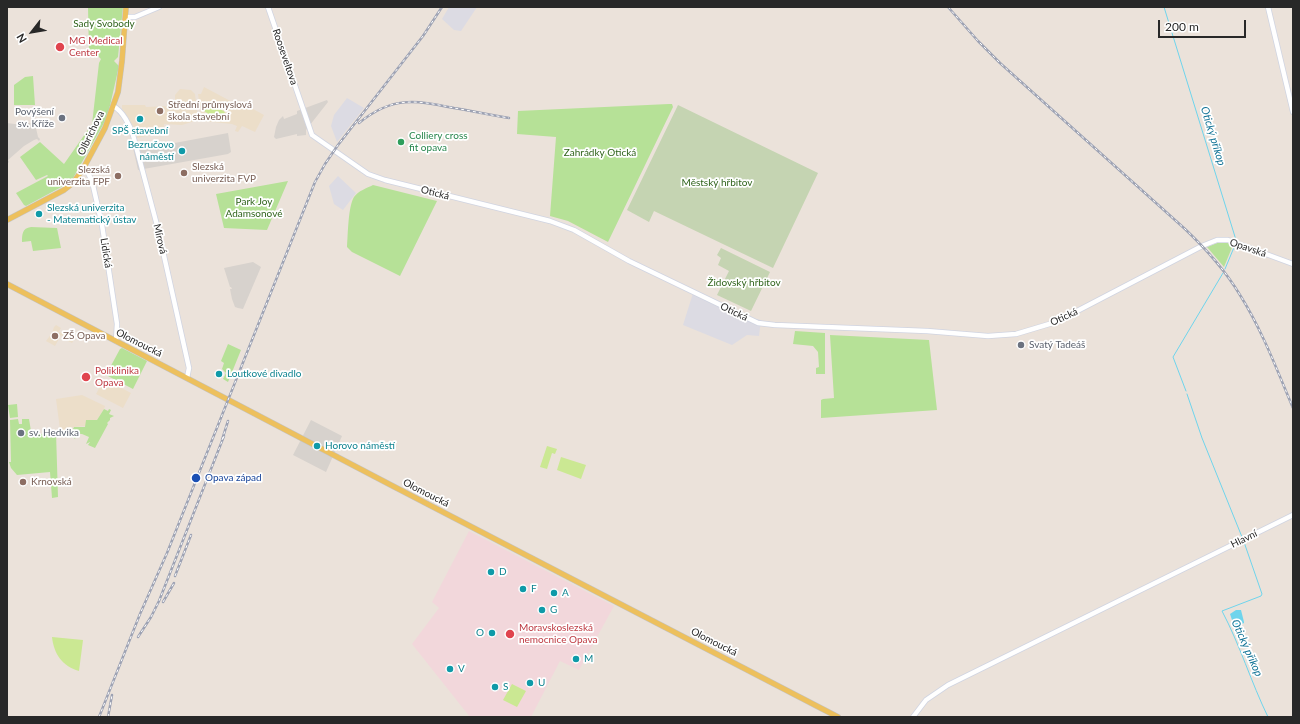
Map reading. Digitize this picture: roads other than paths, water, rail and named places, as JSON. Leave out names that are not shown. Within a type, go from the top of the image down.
[{"type":"main road","name":"Olbrichova","points":[[7,220],[67,188],[76,180],[83,169],[102,134],[113,106],[119,85],[123,59],[126,7]]},
{"type":"main road","name":"Olomoucká","points":[[7,284],[838,717]]},
{"type":"street","points":[[126,17],[135,17],[158,7]]},
{"type":"street","name":"Rooseveltova","points":[[268,7],[302,107]]},
{"type":"street","points":[[1268,7],[1293,112]]},
{"type":"street","name":"Mírová","points":[[113,106],[118,110],[129,126],[133,135],[158,229],[188,360],[189,370],[187,378]]},
{"type":"street","name":"Otická","points":[[302,107],[312,135],[376,178],[566,226],[582,233],[629,261],[749,320],[764,325],[927,331],[988,336],[1016,334],[1056,322],[1202,246]]},
{"type":"street","name":"Lidická","points":[[83,169],[92,181],[102,225],[117,324],[116,341]]},
{"type":"street","name":"Opavská","points":[[1202,246],[1221,240],[1236,242],[1293,264]]},
{"type":"street","name":"Hlavní","points":[[913,717],[926,700],[948,685],[1293,515]]},
{"type":"water","points":[[1236,610],[1241,610],[1244,623],[1236,627],[1234,626],[1230,614]]},
{"type":"waterway","name":"Otický příkop","points":[[1164,7],[1236,240]]},
{"type":"waterway","name":"Otický příkop","points":[[1225,269],[1235,245]]},
{"type":"waterway","name":"Otický příkop","points":[[1186,391],[1173,357],[1223,273]]},
{"type":"waterway","name":"Otický příkop","points":[[1187,394],[1202,438],[1242,537]]},
{"type":"waterway","name":"Otický příkop","points":[[1244,542],[1262,594],[1261,596],[1222,611],[1268,717]]},
{"type":"railway","points":[[99,717],[140,614],[167,553],[315,182],[338,145],[423,36],[442,7]]},
{"type":"railway","points":[[948,7],[1000,63],[1185,229],[1215,260],[1248,308],[1269,350],[1293,408]]},
{"type":"railway","points":[[359,123],[382,108],[404,102],[427,103],[509,118]]},
{"type":"railway","points":[[222,440],[228,421]]},
{"type":"railway","points":[[138,637],[159,601],[224,436]]},
{"type":"railway","points":[[175,576],[191,535]]},
{"type":"railway","points":[[163,602],[174,583]]},
{"type":"railway","points":[[108,717],[112,695]]},
{"type":"place","name":"MG Medical Center","points":[[60,47]]},
{"type":"place","name":"Střední průmyslová škola stavební","points":[[160,111]]},
{"type":"place","name":"Povýšení sv. Kříže","points":[[62,118]]},
{"type":"place","name":"SPŠ stavební","points":[[140,119]]},
{"type":"place","name":"Colliery cross fit opava","points":[[401,142]]},
{"type":"place","name":"Bezručovo náměstí","points":[[182,151]]},
{"type":"place","name":"Slezská univerzita FVP","points":[[184,173]]},
{"type":"place","name":"Slezská univerzita FPF","points":[[118,176]]},
{"type":"place","name":"Slezská univerzita - Matematický ústav","points":[[39,214]]},
{"type":"place","name":"ZŠ Opava","points":[[55,336]]},
{"type":"place","name":"Svatý Tadeáš","points":[[1021,345]]},
{"type":"place","name":"Loutkové divadlo","points":[[219,374]]},
{"type":"place","name":"Poliklinika Opava","points":[[86,377]]},
{"type":"place","name":"sv. Hedvika","points":[[21,433]]},
{"type":"place","name":"Horovo náměstí","points":[[317,446]]},
{"type":"place","name":"Opava západ","points":[[196,478]]},
{"type":"place","name":"Krnovská","points":[[23,482]]},
{"type":"place","name":"D","points":[[491,572]]},
{"type":"place","name":"F","points":[[523,589]]},
{"type":"place","name":"A","points":[[554,593]]},
{"type":"place","name":"G","points":[[542,610]]},
{"type":"place","name":"O","points":[[492,633]]},
{"type":"place","name":"Moravskoslezská nemocnice Opava","points":[[510,634]]},
{"type":"place","name":"M","points":[[576,659]]},
{"type":"place","name":"V","points":[[450,669]]},
{"type":"place","name":"U","points":[[530,683]]},
{"type":"place","name":"S","points":[[495,687]]},
{"type":"park label","name":"Sady Svobody","points":[[104,24]]},
{"type":"park label","name":"Zahrádky Otická","points":[[600,153]]},
{"type":"park label","name":"Městský hřbitov","points":[[717,183]]},
{"type":"park label","name":"Park Joy Adamsonové","points":[[254,208]]},
{"type":"park label","name":"Židovský hřbitov","points":[[744,283]]}]
